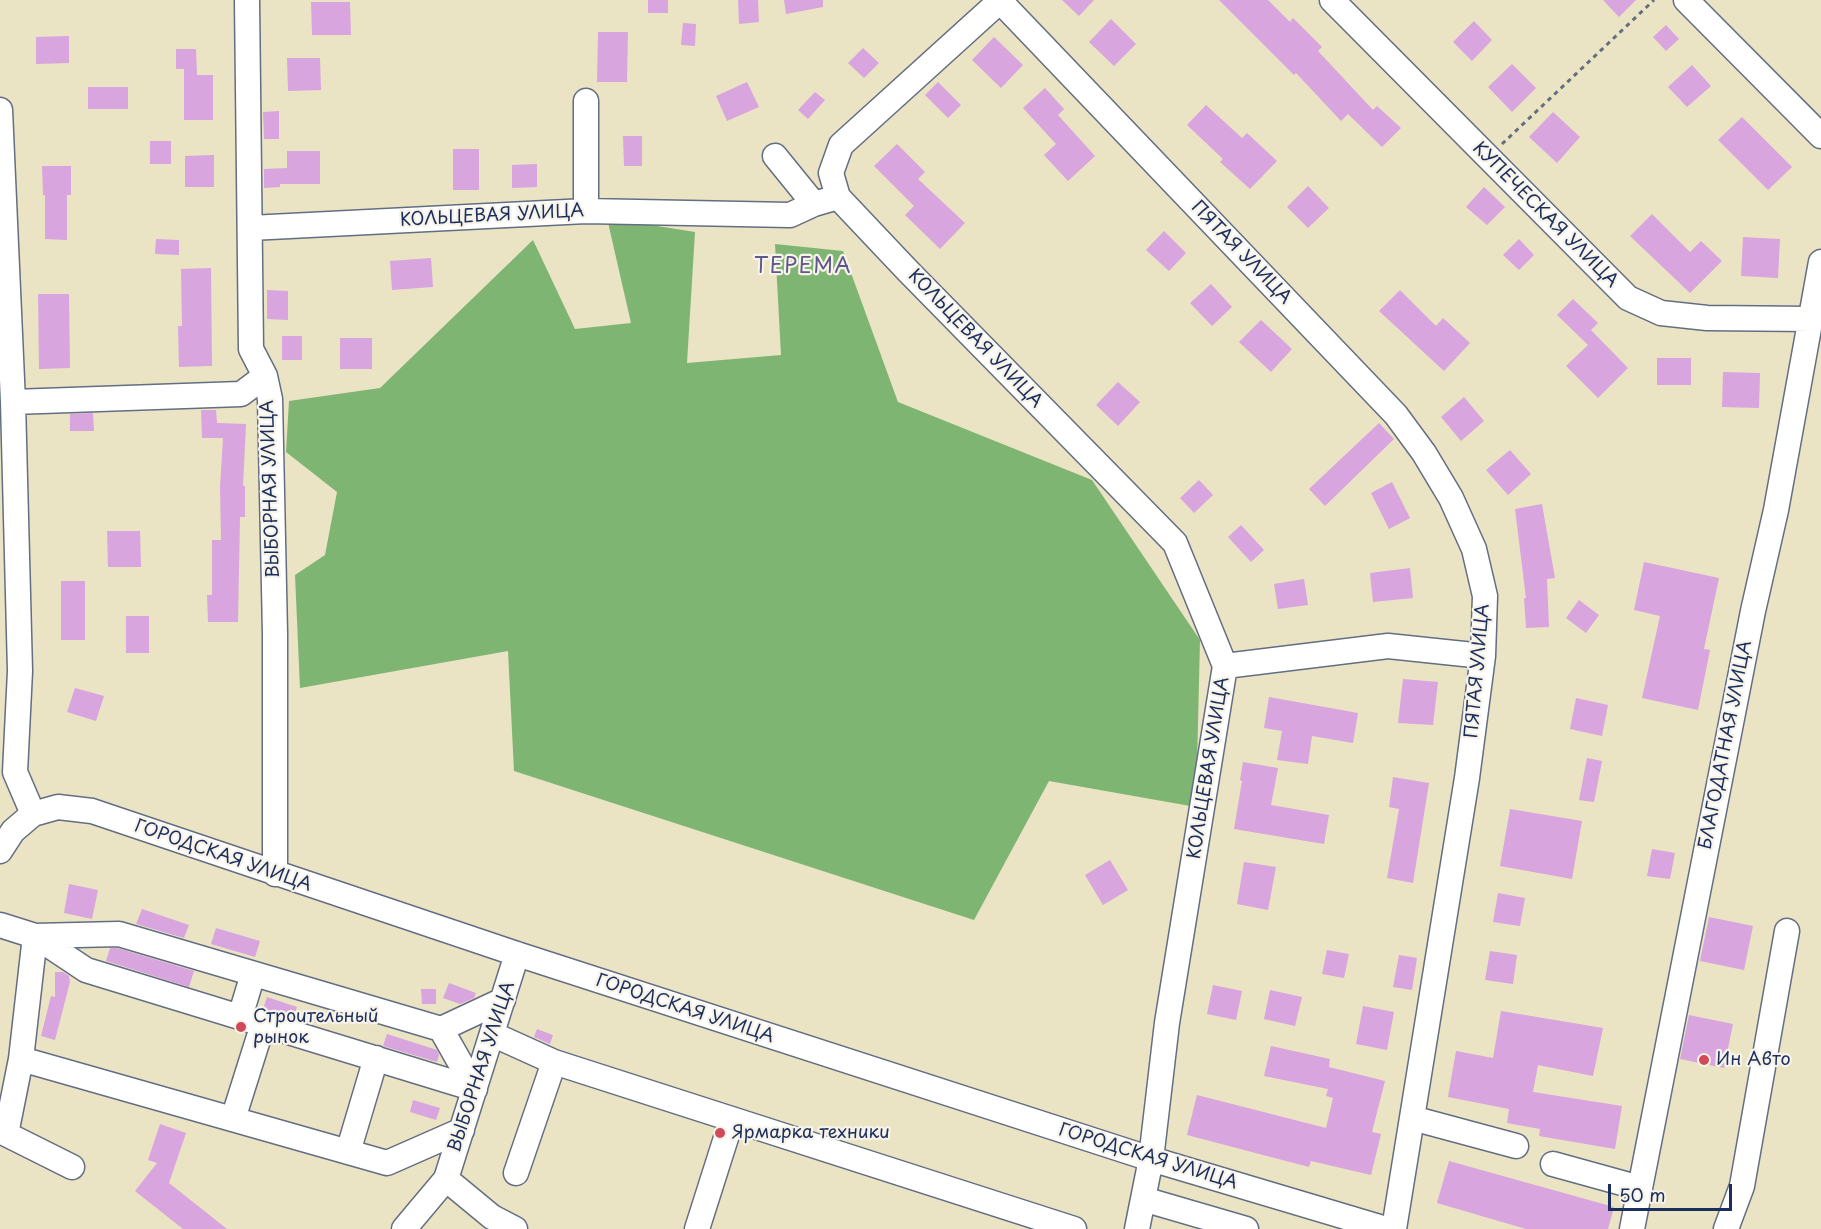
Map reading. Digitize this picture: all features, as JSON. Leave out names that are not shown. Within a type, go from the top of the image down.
[{"type":"street","name":"ВЫБОРНАЯ УЛИЦА","points":[[247,0],[251,349],[265,376],[270,399],[275,634],[275,874]]},
{"type":"street","points":[[838,197],[831,173],[841,145],[1000,0]]},
{"type":"street","name":"ПЯТАЯ УЛИЦА","points":[[1000,0],[1396,415],[1424,453],[1451,498],[1474,549],[1485,596],[1483,656],[1467,778],[1394,1229]]},
{"type":"street","name":"КУПЕЧЕСКАЯ УЛИЦА","points":[[1332,0],[1628,298],[1661,313],[1707,318],[1811,319]]},
{"type":"street","points":[[1686,0],[1821,136]]},
{"type":"street","points":[[586,101],[586,211]]},
{"type":"street","points":[[0,110],[13,402],[20,671],[8,771],[33,814]]},
{"type":"street","points":[[775,156],[814,204]]},
{"type":"street","name":"КОЛЬЦЕВАЯ УЛИЦА","points":[[250,228],[586,211],[735,212],[790,215],[814,204],[838,197],[1175,543],[1225,666],[1167,1023],[1151,1159],[1137,1229]]},
{"type":"street","name":"БЛАГОДАТНАЯ УЛИЦА","points":[[1632,1229],[1750,622],[1776,510],[1821,262]]},
{"type":"street","points":[[13,402],[241,394],[265,376]]},
{"type":"street","points":[[1225,666],[1388,646],[1483,656]]},
{"type":"street","name":"ГОРОДСКАЯ УЛИЦА","points":[[0,851],[13,831],[33,814],[58,807],[92,811],[517,954],[1151,1159],[1386,1229]]},
{"type":"street","points":[[0,925],[35,936],[86,970],[475,1089]]},
{"type":"street","points":[[1726,1229],[1742,1186],[1787,931]]},
{"type":"street","points":[[35,936],[119,934],[441,1029],[503,1000]]},
{"type":"street","points":[[35,936],[21,1059],[6,1134],[72,1167]]},
{"type":"street","name":"ВЫБОРНАЯ УЛИЦА","points":[[446,1179],[517,954]]},
{"type":"street","points":[[240,1017],[253,974]]},
{"type":"street","points":[[233,1119],[263,1024]]},
{"type":"street","points":[[441,1029],[475,1089]]},
{"type":"street","points":[[492,1034],[554,1062],[1074,1229]]},
{"type":"street","points":[[348,1152],[375,1058]]},
{"type":"street","points":[[21,1059],[387,1163],[462,1130]]},
{"type":"street","points":[[516,1173],[554,1062]]},
{"type":"street","points":[[1412,1118],[1516,1146]]},
{"type":"street","points":[[697,1229],[732,1119]]},
{"type":"street","points":[[1553,1164],[1640,1188]]},
{"type":"street","points":[[404,1229],[446,1179],[492,1217],[515,1229]]},
{"type":"street","points":[[1143,1199],[1246,1229]]},
{"type":"path","points":[[1487,158],[1654,0]]},
{"type":"green space","points":[[607,218],[695,232],[687,363],[781,355],[775,244],[843,251],[898,402],[1092,480],[1200,640],[1196,807],[1049,781],[974,920],[514,771],[508,651],[300,688],[295,575],[325,555],[337,492],[286,452],[289,401],[380,388],[533,240],[575,329],[631,323]]},
{"type":"building","points":[[648,0],[668,0],[668,13],[648,13]]},
{"type":"building","points":[[738,0],[758,0],[759,22],[739,24]]},
{"type":"building","points":[[784,0],[823,0],[823,7],[786,14]]},
{"type":"building","points":[[1062,0],[1094,0],[1079,16]]},
{"type":"building","points":[[1219,0],[1268,0],[1290,22],[1293,18],[1322,47],[1318,51],[1373,110],[1377,106],[1401,128],[1382,147],[1348,114],[1341,121],[1296,73],[1294,75]]},
{"type":"building","points":[[1603,0],[1636,0],[1619,17]]},
{"type":"building","points":[[311,2],[350,2],[351,35],[312,35]]},
{"type":"building","points":[[1111,19],[1136,44],[1114,66],[1089,42]]},
{"type":"building","points":[[1474,21],[1492,40],[1472,61],[1453,42]]},
{"type":"building","points":[[683,23],[696,24],[695,46],[681,45]]},
{"type":"building","points":[[1666,25],[1679,39],[1666,51],[1653,37]]},
{"type":"building","points":[[598,32],[628,32],[627,82],[597,82]]},
{"type":"building","points":[[69,36],[69,63],[36,64],[36,37]]},
{"type":"building","points":[[994,37],[1023,65],[1001,88],[972,60]]},
{"type":"building","points":[[863,48],[879,63],[864,78],[848,63]]},
{"type":"building","points":[[176,49],[196,49],[197,75],[213,75],[213,120],[184,120],[184,69],[176,69]]},
{"type":"building","points":[[287,58],[320,58],[321,90],[288,91]]},
{"type":"building","points":[[1512,64],[1536,88],[1512,112],[1488,87]]},
{"type":"building","points":[[1692,65],[1711,86],[1687,107],[1668,87]]},
{"type":"building","points":[[747,82],[759,107],[727,121],[716,96]]},
{"type":"building","points":[[938,82],[961,105],[948,118],[925,95]]},
{"type":"building","points":[[88,87],[128,87],[128,109],[88,109]]},
{"type":"building","points":[[1045,88],[1064,109],[1058,115],[1095,156],[1068,181],[1044,155],[1056,144],[1023,108]]},
{"type":"building","points":[[815,92],[825,100],[808,119],[798,110]]},
{"type":"building","points":[[1206,105],[1242,138],[1247,133],[1277,161],[1250,189],[1220,162],[1223,159],[1187,125]]},
{"type":"building","points":[[279,111],[279,139],[264,139],[263,112]]},
{"type":"building","points":[[1553,112],[1580,137],[1557,163],[1529,137]]},
{"type":"building","points":[[1742,117],[1792,167],[1768,190],[1718,140]]},
{"type":"building","points":[[623,136],[642,136],[642,166],[624,166]]},
{"type":"building","points":[[150,141],[171,141],[171,164],[150,164]]},
{"type":"building","points":[[897,144],[925,172],[918,179],[965,223],[940,249],[905,215],[914,206],[874,166]]},
{"type":"building","points":[[453,149],[479,149],[479,190],[453,190]]},
{"type":"building","points":[[287,151],[320,151],[320,184],[280,184],[280,187],[264,188],[264,169],[287,168]]},
{"type":"building","points":[[214,155],[214,187],[185,187],[185,156]]},
{"type":"building","points":[[537,164],[537,187],[512,188],[512,165]]},
{"type":"building","points":[[42,166],[71,166],[71,195],[67,195],[67,240],[45,239],[45,195],[43,195]]},
{"type":"building","points":[[1308,186],[1329,208],[1308,228],[1287,207]]},
{"type":"building","points":[[1484,187],[1505,207],[1487,225],[1466,207]]},
{"type":"building","points":[[1652,214],[1690,252],[1701,241],[1722,261],[1690,293],[1630,236]]},
{"type":"building","points":[[1164,231],[1186,253],[1169,271],[1146,250]]},
{"type":"building","points":[[1743,237],[1780,239],[1778,278],[1741,276]]},
{"type":"building","points":[[156,239],[179,240],[179,255],[155,254]]},
{"type":"building","points":[[1519,239],[1534,255],[1519,270],[1503,255]]},
{"type":"building","points":[[431,258],[433,287],[392,290],[390,261]]},
{"type":"building","points":[[211,268],[212,366],[179,367],[178,326],[182,326],[181,269]]},
{"type":"building","points":[[1211,284],[1232,307],[1212,326],[1190,303]]},
{"type":"building","points":[[267,290],[288,291],[288,320],[267,319]]},
{"type":"building","points":[[1400,290],[1436,326],[1443,318],[1470,343],[1444,371],[1379,311]]},
{"type":"building","points":[[38,294],[69,294],[70,368],[39,369]]},
{"type":"building","points":[[1573,299],[1598,323],[1591,330],[1628,368],[1598,398],[1566,366],[1588,345],[1557,315]]},
{"type":"building","points":[[1261,320],[1292,349],[1271,372],[1239,342]]},
{"type":"building","points":[[282,336],[302,336],[302,360],[282,360]]},
{"type":"building","points":[[340,338],[372,338],[372,369],[340,369]]},
{"type":"building","points":[[1657,358],[1691,358],[1691,385],[1657,385]]},
{"type":"building","points":[[1723,372],[1760,373],[1759,408],[1722,407]]},
{"type":"building","points":[[1118,382],[1140,402],[1118,426],[1096,405]]},
{"type":"building","points":[[1464,397],[1484,421],[1461,441],[1441,417]]},
{"type":"building","points":[[201,410],[216,410],[217,423],[246,424],[243,486],[245,486],[245,517],[240,517],[238,622],[208,622],[207,595],[212,595],[212,540],[221,540],[220,487],[223,438],[202,438]]},
{"type":"building","points":[[93,413],[94,431],[70,431],[70,414]]},
{"type":"building","points":[[1379,423],[1394,439],[1325,506],[1309,489]]},
{"type":"building","points":[[1510,450],[1531,474],[1508,495],[1486,470]]},
{"type":"building","points":[[1199,480],[1213,495],[1194,513],[1180,498]]},
{"type":"building","points":[[1392,482],[1410,518],[1389,529],[1371,493]]},
{"type":"building","points":[[1542,504],[1555,578],[1547,579],[1549,627],[1526,628],[1524,598],[1526,598],[1515,509]]},
{"type":"building","points":[[1241,525],[1264,550],[1251,562],[1228,537]]},
{"type":"building","points":[[107,531],[140,531],[141,567],[108,567]]},
{"type":"building","points":[[1644,562],[1719,578],[1704,649],[1710,650],[1698,710],[1642,698],[1660,616],[1634,610]]},
{"type":"building","points":[[1410,568],[1413,598],[1373,602],[1370,573]]},
{"type":"building","points":[[1304,579],[1308,605],[1278,609],[1274,584]]},
{"type":"building","points":[[61,581],[85,581],[85,640],[61,640]]},
{"type":"building","points":[[1579,600],[1599,615],[1586,633],[1566,618]]},
{"type":"building","points":[[126,616],[149,616],[149,653],[126,653]]},
{"type":"building","points":[[1403,679],[1438,682],[1433,725],[1398,723]]},
{"type":"building","points":[[75,688],[104,696],[96,721],[67,712]]},
{"type":"building","points":[[1269,697],[1358,713],[1353,743],[1312,736],[1308,764],[1277,760],[1282,731],[1264,728]]},
{"type":"building","points":[[1576,698],[1608,705],[1602,736],[1570,729]]},
{"type":"building","points":[[1587,758],[1602,761],[1594,802],[1579,800]]},
{"type":"building","points":[[1243,762],[1278,768],[1271,805],[1329,815],[1324,844],[1234,829]]},
{"type":"building","points":[[1393,777],[1429,783],[1413,883],[1387,878],[1399,809],[1389,807]]},
{"type":"building","points":[[1510,809],[1582,821],[1572,879],[1500,866]]},
{"type":"building","points":[[1652,849],[1675,853],[1670,879],[1647,876]]},
{"type":"building","points":[[1110,860],[1128,890],[1103,905],[1085,875]]},
{"type":"building","points":[[1244,862],[1276,867],[1268,910],[1237,904]]},
{"type":"building","points":[[69,884],[98,890],[92,919],[64,913]]},
{"type":"building","points":[[1498,893],[1525,898],[1520,926],[1493,922]]},
{"type":"building","points":[[142,909],[189,925],[184,938],[136,924]]},
{"type":"building","points":[[1709,917],[1753,926],[1744,970],[1700,961]]},
{"type":"building","points":[[216,928],[260,941],[255,957],[211,944]]},
{"type":"building","points":[[110,948],[117,948],[194,971],[189,987],[106,961]]},
{"type":"building","points":[[1327,950],[1349,954],[1344,978],[1322,974]]},
{"type":"building","points":[[1490,951],[1517,955],[1513,984],[1485,980]]},
{"type":"building","points":[[1399,955],[1417,958],[1412,990],[1393,987]]},
{"type":"building","points":[[55,972],[63,972],[69,976],[70,982],[55,1040],[41,1036],[51,996],[55,997]]},
{"type":"building","points":[[449,983],[476,993],[474,998],[460,1004],[443,998]]},
{"type":"building","points":[[1213,985],[1242,991],[1236,1020],[1207,1014]]},
{"type":"building","points":[[421,989],[436,989],[436,1004],[422,1004]]},
{"type":"building","points":[[1270,990],[1302,997],[1295,1026],[1264,1019]]},
{"type":"building","points":[[267,997],[297,1007],[293,1018],[263,1009]]},
{"type":"building","points":[[1363,1006],[1394,1012],[1387,1050],[1356,1044]]},
{"type":"building","points":[[1501,1011],[1603,1028],[1593,1076],[1538,1065],[1533,1092],[1622,1106],[1615,1149],[1539,1136],[1540,1129],[1507,1123],[1509,1109],[1448,1097],[1456,1051],[1493,1058]]},
{"type":"building","points":[[1689,1015],[1733,1024],[1724,1068],[1680,1059]]},
{"type":"building","points":[[537,1029],[553,1035],[550,1044],[534,1037]]},
{"type":"building","points":[[387,1034],[437,1050],[439,1055],[437,1062],[383,1046]]},
{"type":"building","points":[[1271,1046],[1330,1059],[1329,1067],[1385,1081],[1372,1132],[1381,1134],[1371,1175],[1311,1161],[1309,1167],[1187,1135],[1197,1095],[1326,1128],[1333,1098],[1326,1096],[1328,1089],[1264,1076]]},
{"type":"building","points":[[413,1100],[440,1108],[436,1120],[410,1112]]},
{"type":"building","points":[[160,1124],[186,1133],[169,1183],[227,1229],[183,1229],[135,1191],[157,1163],[148,1160]]},
{"type":"building","points":[[1449,1161],[1614,1207],[1608,1229],[1526,1229],[1437,1203]]},
{"type":"place","name":"Строительный рынок","points":[[241,1027]]},
{"type":"place","name":"Ин Авто","points":[[1704,1060]]},
{"type":"place","name":"Ярмарка техники","points":[[720,1133]]},
{"type":"district","name":"ТЕРЕМА","points":[[803,267]]}]
